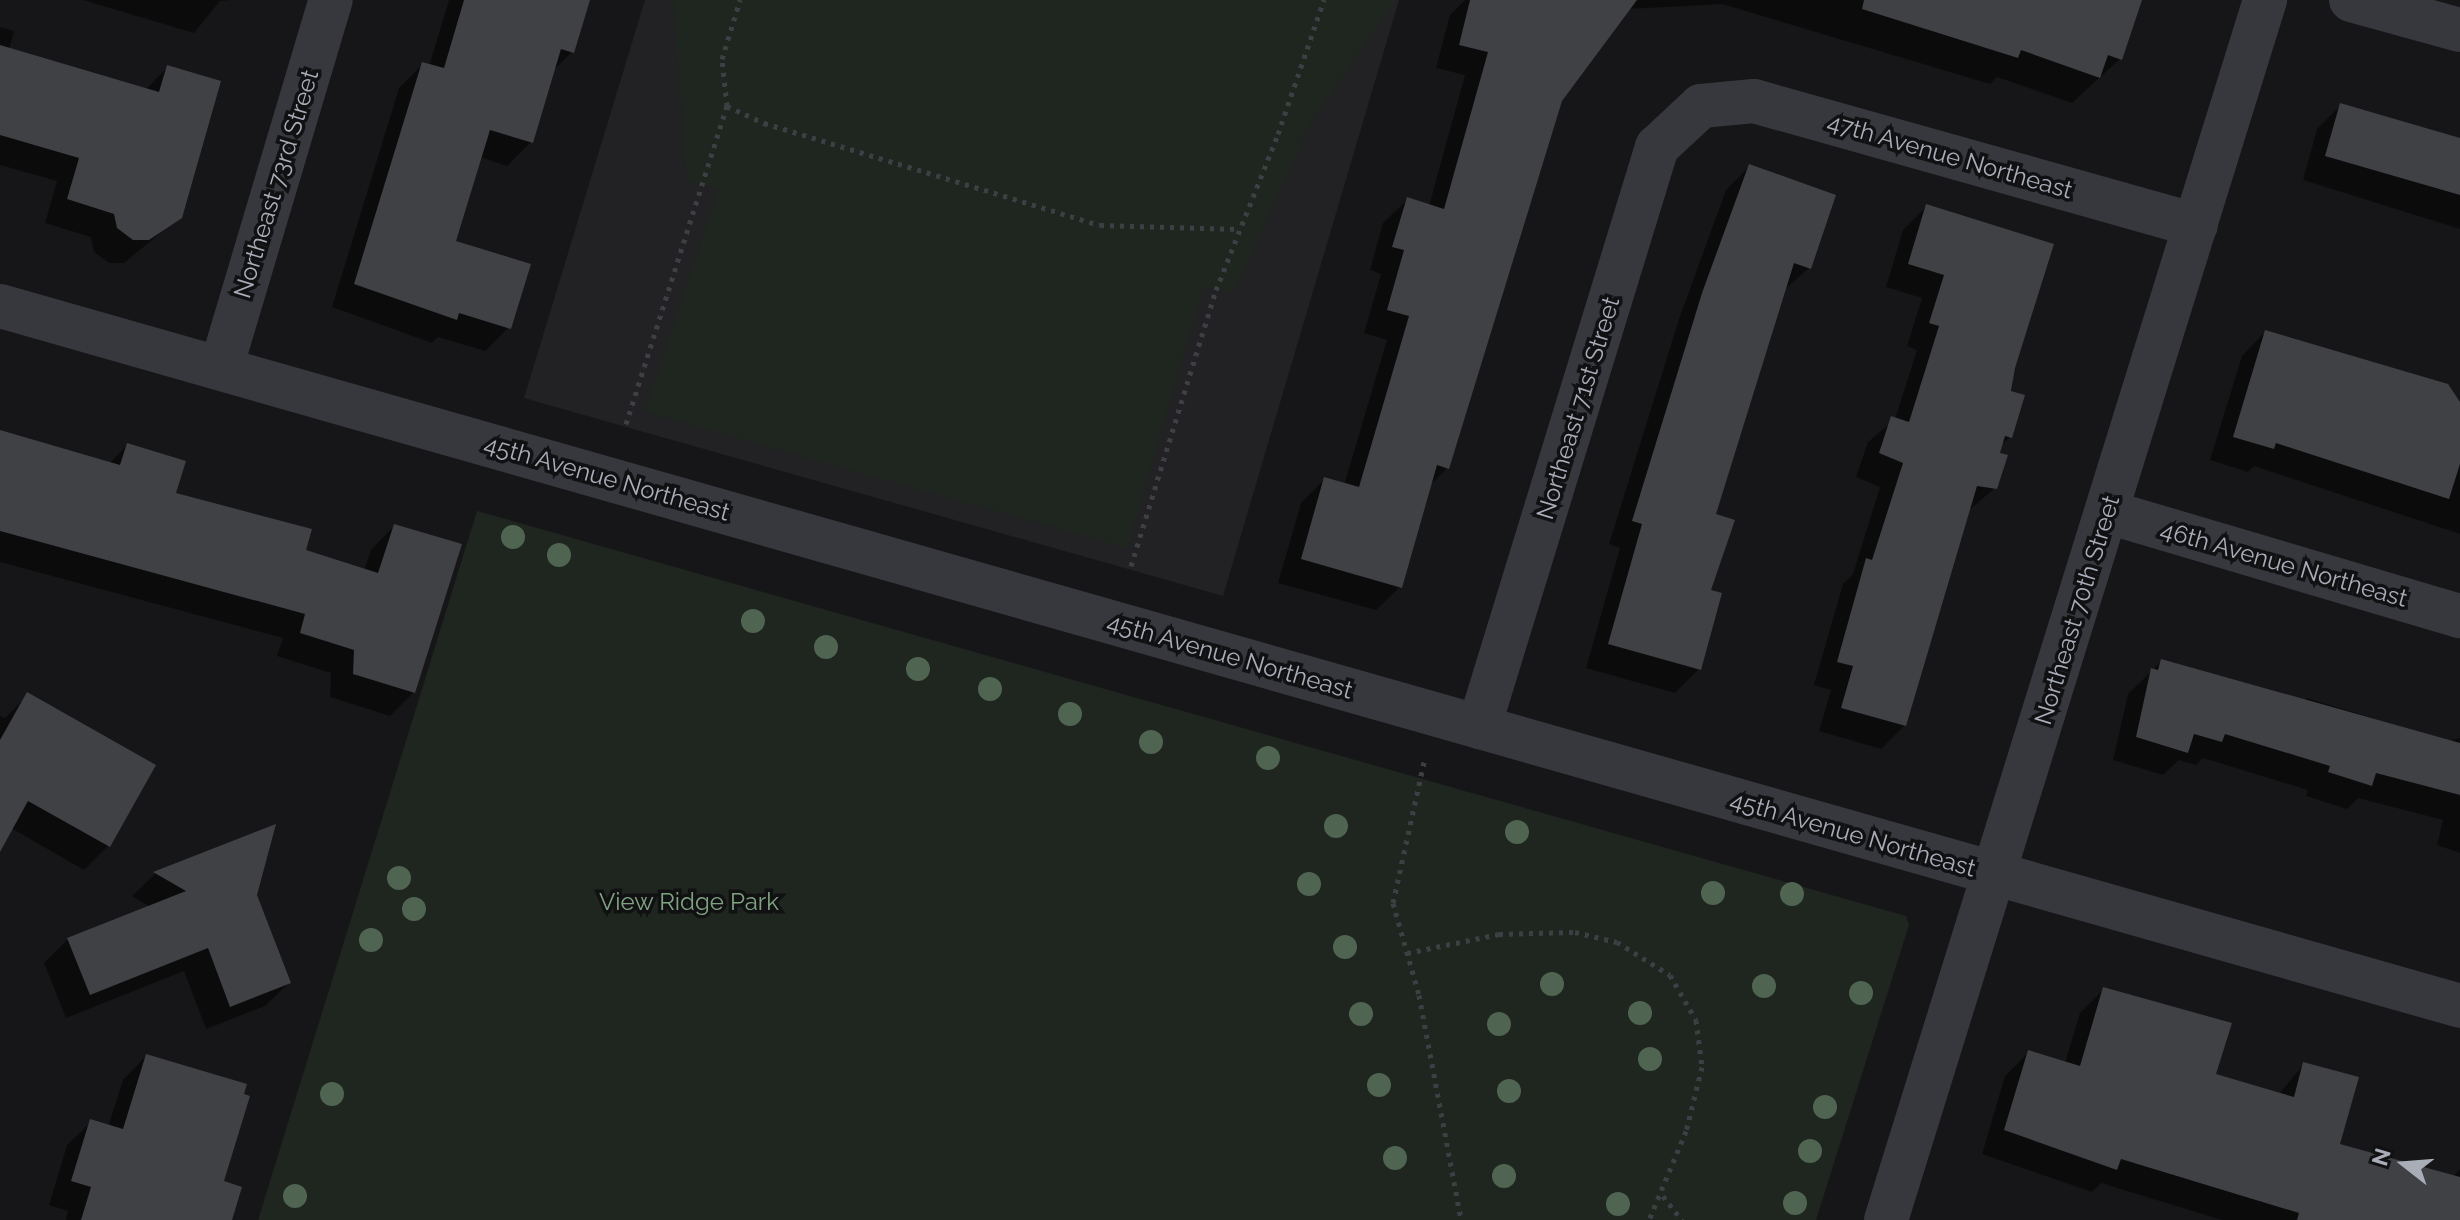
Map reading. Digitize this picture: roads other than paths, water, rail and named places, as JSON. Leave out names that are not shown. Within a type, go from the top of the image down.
[{"type":"street","name":"Northeast 73rd Street","points":[[221,368],[331,0]]},
{"type":"street","name":"Northeast 70th Street","points":[[1886,1220],[2265,0]]},
{"type":"street","points":[[2351,0],[2460,30]]},
{"type":"street","name":"47th Avenue Northeast","points":[[1701,106],[1754,101],[2196,225]]},
{"type":"street","name":"Northeast 71st Street","points":[[1479,727],[1657,147],[1701,106]]},
{"type":"street","name":"45th Avenue Northeast","points":[[0,306],[2460,1006]]},
{"type":"street","name":"46th Avenue Northeast","points":[[2108,512],[2460,616]]},
{"type":"park label","name":"View Ridge Park","points":[[689,902]]}]
